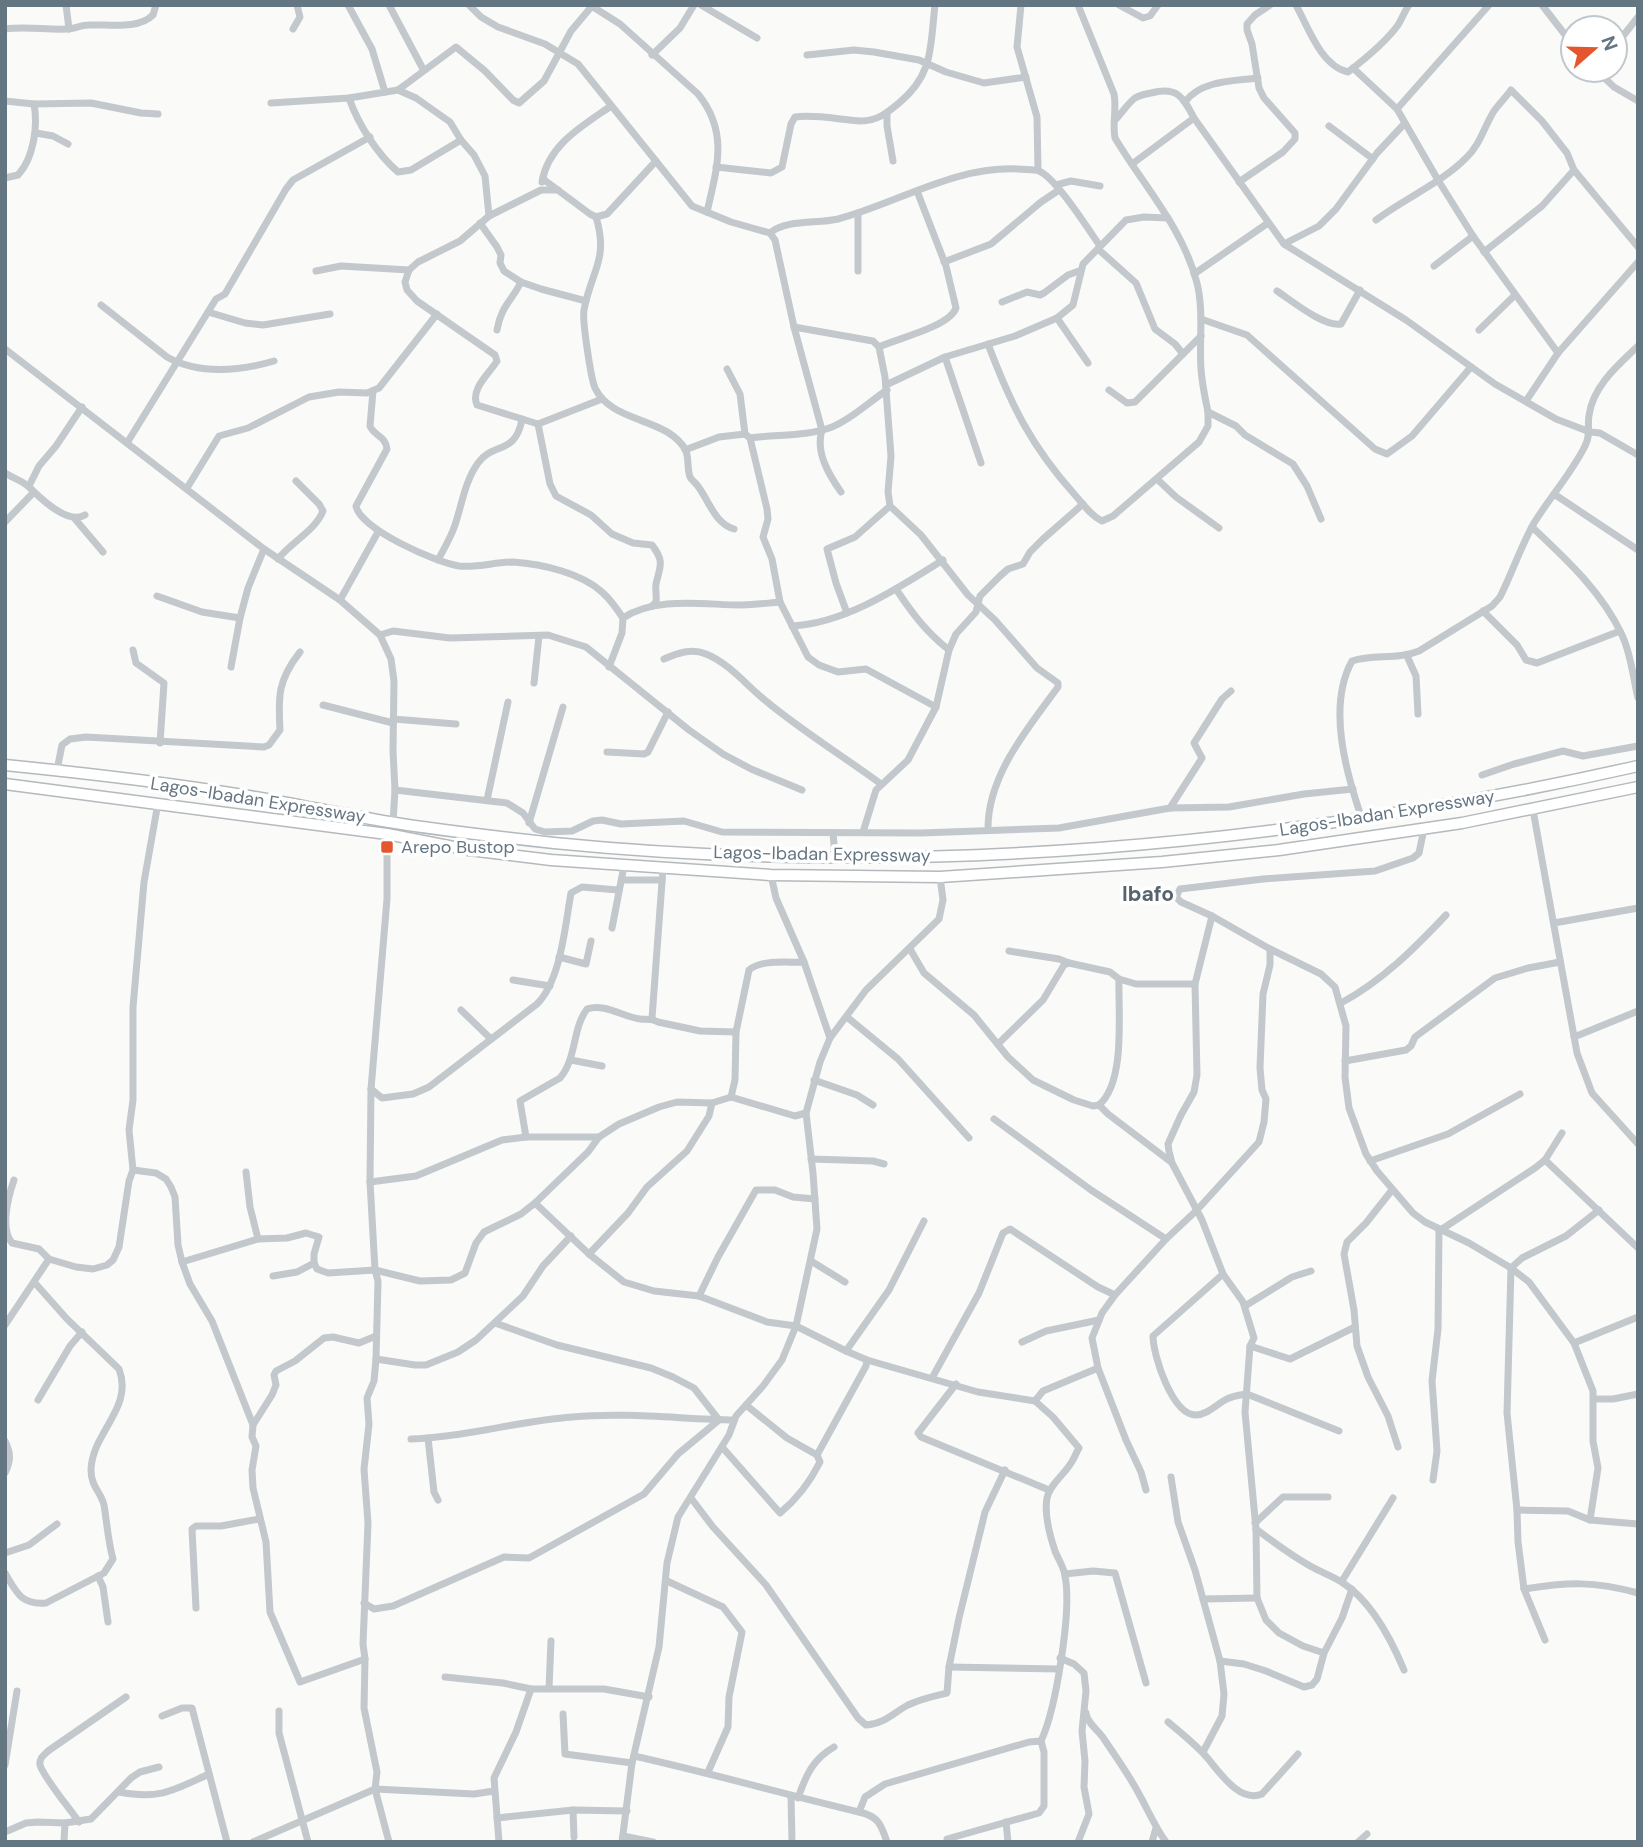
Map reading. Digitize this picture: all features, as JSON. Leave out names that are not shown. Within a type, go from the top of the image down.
[{"type":"highway","name":"Lagos-Ibadan Expressway","points":[[5,765],[245,795],[393,823],[570,844],[760,855],[921,857],[1249,835],[1494,797],[1638,766]]},
{"type":"highway","name":"Lagos-Ibadan Expressway","points":[[5,784],[387,834],[469,850],[625,866],[771,875],[940,877],[1162,862],[1292,848],[1532,810],[1638,787]]},
{"type":"street","points":[[66,5],[69,29]]},
{"type":"street","points":[[5,29],[69,29],[89,24],[104,26],[144,22],[153,15],[156,5]]},
{"type":"street","points":[[293,29],[300,17],[297,5]]},
{"type":"street","points":[[348,5],[372,49],[385,92]]},
{"type":"street","points":[[389,5],[423,69]]},
{"type":"street","points":[[652,55],[680,28],[694,5]]},
{"type":"street","points":[[701,5],[757,38]]},
{"type":"street","points":[[716,167],[771,173],[776,171],[782,167],[791,124],[796,117],[863,121],[887,114],[921,82],[934,31],[935,5]]},
{"type":"street","points":[[1021,5],[1017,47],[1037,117],[1038,170]]},
{"type":"street","points":[[988,344],[1007,395],[1031,439],[1056,474],[1098,520],[1108,520],[1157,479],[1199,442],[1208,426],[1201,370],[1200,303],[1194,274],[1181,241],[1115,138],[1114,93],[1077,5]]},
{"type":"street","points":[[1119,5],[1143,18],[1150,16],[1158,5]]},
{"type":"street","points":[[1239,182],[1283,152],[1295,139],[1295,133],[1264,99],[1247,30],[1247,24],[1255,15],[1270,5]]},
{"type":"street","points":[[1296,5],[1312,37],[1329,61],[1339,70],[1348,72],[1365,59],[1398,25],[1409,5]]},
{"type":"street","points":[[1397,109],[1489,5]]},
{"type":"street","points":[[1542,5],[1559,27]]},
{"type":"street","points":[[471,6],[498,27],[559,51],[578,64],[692,206],[731,222],[770,233],[775,240],[794,327],[822,430],[819,444],[825,464],[841,492]]},
{"type":"street","points":[[271,103],[349,98],[398,90],[456,47],[519,103],[544,81],[570,31],[591,6],[620,24],[708,106],[716,125],[719,149],[707,212]]},
{"type":"street","points":[[807,55],[854,50],[892,54],[984,83],[1026,77]]},
{"type":"street","points":[[1353,68],[1397,109],[1473,236],[1558,353]]},
{"type":"street","points":[[1185,102],[1191,94],[1212,85],[1258,78]]},
{"type":"street","points":[[1611,84],[1638,101]]},
{"type":"street","points":[[398,90],[416,98],[444,117],[456,130],[481,166],[489,201],[489,216]]},
{"type":"street","points":[[1115,120],[1140,96],[1168,90],[1177,94],[1284,244],[1360,290],[1495,384],[1556,419],[1600,433],[1638,455]]},
{"type":"street","points":[[1376,220],[1438,180],[1468,156],[1494,112],[1511,90],[1542,121],[1567,153],[1574,170],[1638,247]]},
{"type":"street","points":[[349,98],[370,137],[398,172],[411,170],[461,140]]},
{"type":"street","points":[[5,101],[34,104],[91,103],[158,114]]},
{"type":"street","points":[[5,178],[22,171],[36,133],[34,104]]},
{"type":"street","points":[[541,190],[543,173],[564,141],[611,106]]},
{"type":"street","points":[[887,114],[893,161]]},
{"type":"street","points":[[1132,164],[1194,118]]},
{"type":"street","points":[[1284,244],[1319,226],[1336,209],[1373,159],[1405,123]]},
{"type":"street","points":[[1329,126],[1373,159]]},
{"type":"street","points":[[36,133],[53,136],[68,144]]},
{"type":"street","points":[[127,443],[216,299],[225,294],[293,180],[370,137]]},
{"type":"street","points":[[596,217],[607,214],[656,161]]},
{"type":"street","points":[[770,233],[787,225],[816,223],[858,213],[977,172],[1038,170],[1058,187],[1099,248],[1136,283],[1155,330],[1175,344],[1183,354]]},
{"type":"street","points":[[1484,251],[1542,206],[1574,170]]},
{"type":"street","points":[[543,179],[575,205],[596,217],[602,235],[600,260],[583,318],[593,380],[602,399],[630,417],[665,432],[685,450],[691,479],[717,518],[727,527],[734,528]]},
{"type":"street","points":[[944,262],[991,244],[1058,187],[1071,181],[1100,187]]},
{"type":"street","points":[[558,190],[541,190],[489,216],[460,241],[418,262],[409,270],[405,282],[407,290],[417,301],[497,358],[475,393],[474,400],[477,405],[538,424],[602,399]]},
{"type":"street","points":[[879,347],[920,332],[954,314],[956,307],[944,262],[917,191]]},
{"type":"street","points":[[858,213],[859,271]]},
{"type":"street","points":[[685,450],[719,437],[822,430],[835,426],[886,387],[945,357],[1028,331],[1057,318],[1073,305],[1079,271],[1083,264],[1126,220],[1144,217],[1167,218]]},
{"type":"street","points":[[480,223],[497,247],[504,271],[521,282],[586,301]]},
{"type":"street","points":[[1194,274],[1268,223]]},
{"type":"street","points":[[1434,266],[1473,236]]},
{"type":"street","points":[[1526,401],[1558,353],[1638,262]]},
{"type":"street","points":[[316,271],[341,266],[409,270]]},
{"type":"street","points":[[1002,302],[1027,292],[1040,295],[1068,275],[1079,271]]},
{"type":"street","points":[[497,330],[499,314],[521,282]]},
{"type":"street","points":[[1277,291],[1326,322],[1336,325],[1341,324],[1360,290]]},
{"type":"street","points":[[1479,330],[1515,295]]},
{"type":"street","points":[[101,305],[178,363],[234,370],[253,368],[274,360]]},
{"type":"street","points":[[208,312],[245,323],[263,325],[330,314]]},
{"type":"street","points":[[187,488],[219,436],[248,428],[309,397],[331,393],[371,394],[399,366],[416,339],[437,314]]},
{"type":"street","points":[[1057,318],[1088,363]]},
{"type":"street","points":[[1201,319],[1247,335],[1375,449],[1387,454],[1412,436],[1471,367]]},
{"type":"street","points":[[794,327],[873,341],[879,347],[886,387],[891,456],[888,492],[890,506],[921,535],[968,595],[1037,668],[1055,679],[1058,687],[1007,759],[987,812],[988,830]]},
{"type":"street","points":[[1109,390],[1127,403],[1135,402],[1201,336]]},
{"type":"street","points":[[1362,819],[1339,722],[1340,695],[1352,662],[1362,658],[1407,656],[1419,651],[1483,611],[1500,597],[1532,527],[1575,464],[1590,432],[1589,416],[1596,393],[1612,370],[1638,346]]},
{"type":"street","points":[[5,349],[264,549],[340,600],[380,635],[391,659],[394,681],[396,790],[393,823]]},
{"type":"street","points":[[945,357],[981,463]]},
{"type":"street","points":[[727,369],[740,394],[747,436],[767,509],[768,519],[763,537],[772,559],[780,602],[808,657],[819,665],[838,672],[866,669],[936,707]]},
{"type":"street","points":[[371,394],[371,430],[383,438],[387,449],[356,510],[378,532],[438,560],[458,566],[512,562],[562,572],[596,587],[623,618],[622,633],[609,667]]},
{"type":"street","points":[[5,522],[31,489],[39,466],[82,407]]},
{"type":"street","points":[[1208,412],[1236,426],[1245,435],[1293,464],[1307,486],[1321,519]]},
{"type":"street","points":[[438,560],[452,535],[469,479],[479,462],[485,455],[505,448],[516,437],[522,419]]},
{"type":"street","points":[[538,424],[550,484],[556,496],[591,515],[612,534],[633,543],[652,545],[656,551],[661,562],[661,571],[656,584],[656,602],[652,607]]},
{"type":"street","points":[[5,473],[67,517],[75,519],[103,552]]},
{"type":"street","points":[[1157,479],[1176,497],[1219,528]]},
{"type":"street","points":[[278,559],[322,515],[323,508],[296,481]]},
{"type":"street","points":[[1554,494],[1638,550]]},
{"type":"street","points":[[863,832],[871,800],[881,784],[908,761],[936,707],[949,650],[956,634],[976,612],[980,596],[1000,576],[1023,564],[1042,539],[1083,504]]},
{"type":"street","points":[[847,612],[827,548],[855,537],[890,506]]},
{"type":"street","points":[[75,519],[85,515]]},
{"type":"street","points":[[1532,527],[1594,590],[1619,631],[1628,655],[1638,698]]},
{"type":"street","points":[[340,600],[378,532]]},
{"type":"street","points":[[231,667],[248,588],[264,549]]},
{"type":"street","points":[[792,626],[824,621],[847,612],[896,589],[943,560]]},
{"type":"street","points":[[896,589],[925,629],[949,650]]},
{"type":"street","points":[[157,596],[202,612],[240,618]]},
{"type":"street","points":[[623,618],[630,613],[652,607],[692,602],[744,605],[780,602]]},
{"type":"street","points":[[1483,611],[1517,645],[1531,664],[1619,631]]},
{"type":"street","points":[[380,635],[393,631],[450,638],[548,635],[586,648],[723,754],[802,790]]},
{"type":"street","points":[[534,683],[539,636]]},
{"type":"street","points":[[133,650],[136,663],[164,683],[160,743]]},
{"type":"street","points":[[664,659],[695,651],[708,655],[727,666],[765,701],[812,737],[881,784]]},
{"type":"street","points":[[57,770],[62,745],[70,739],[86,737],[160,743],[269,745],[281,730],[278,695],[285,673],[300,652]]},
{"type":"street","points":[[1407,656],[1416,676],[1418,713]]},
{"type":"street","points":[[1170,808],[1202,758],[1194,743],[1222,699],[1231,691]]},
{"type":"street","points":[[487,800],[508,702]]},
{"type":"street","points":[[323,705],[393,721],[456,724]]},
{"type":"street","points":[[528,822],[563,707]]},
{"type":"street","points":[[607,752],[648,752],[668,712]]},
{"type":"street","points":[[1482,775],[1563,751],[1583,756],[1638,746]]},
{"type":"street","points":[[396,790],[487,800],[516,807],[535,829],[559,833],[602,820],[621,824],[684,821],[722,832],[922,833],[1059,828],[1170,808],[1229,807],[1353,789]]},
{"type":"street","points":[[14,1180],[7,1214],[7,1241],[39,1249],[49,1259],[76,1267],[93,1269],[113,1260],[119,1247],[133,1170],[129,1130],[133,1100],[133,1007],[144,882],[158,803]]},
{"type":"street","points":[[1532,810],[1574,1037],[1583,1071],[1592,1093],[1638,1144]]},
{"type":"street","points":[[1424,829],[1419,853],[1413,859],[1375,871],[1263,879],[1180,889],[1176,897],[1328,979],[1335,987],[1346,1026],[1345,1086],[1349,1108],[1370,1161],[1413,1213],[1439,1231],[1469,1243],[1529,1282],[1574,1343],[1589,1376],[1594,1399],[1593,1441],[1598,1480],[1590,1520]]},
{"type":"street","points":[[833,833],[835,856]]},
{"type":"street","points":[[387,834],[387,898],[371,1089],[370,1182],[375,1270],[378,1281],[376,1359],[374,1381],[367,1398],[369,1424],[364,1469],[368,1523],[363,1644],[364,1708],[377,1772],[375,1789],[389,1842]]},
{"type":"street","points":[[612,928],[625,866]]},
{"type":"street","points":[[652,1018],[663,868]]},
{"type":"street","points":[[771,875],[776,898],[804,962],[830,1038]]},
{"type":"street","points":[[653,1842],[622,1839],[633,1760],[659,1647],[673,1533],[678,1517],[722,1447],[734,1420],[774,1372],[796,1326],[817,1229],[806,1113],[814,1080],[830,1038],[874,982],[939,919],[943,900],[940,877]]},
{"type":"street","points":[[622,880],[662,880]]},
{"type":"street","points":[[371,1089],[382,1098],[413,1094],[429,1087],[537,1004],[550,986],[559,957],[571,893],[582,887],[618,890]]},
{"type":"street","points":[[1554,923],[1638,908]]},
{"type":"street","points":[[1341,1003],[1357,995],[1398,962],[1446,915]]},
{"type":"street","points":[[1212,916],[1195,984],[1197,1075],[1194,1092],[1168,1144],[1172,1163],[1197,1210],[1223,1274],[1245,1306],[1254,1338],[1250,1346],[1246,1425],[1256,1526],[1257,1598],[1266,1620],[1279,1633],[1303,1646],[1324,1653]]},
{"type":"street","points":[[559,957],[586,964],[591,941]]},
{"type":"street","points":[[910,949],[924,973],[974,1015],[1019,1068],[1033,1080],[1093,1106],[1099,1105],[1108,1092],[1117,1063],[1119,979]]},
{"type":"street","points":[[1146,1490],[1098,1368],[1092,1338],[1099,1320],[1115,1295],[1259,1142],[1266,1100],[1260,1068],[1263,994],[1270,965],[1270,949]]},
{"type":"street","points":[[1009,951],[1059,959],[1069,964],[1111,972],[1119,979],[1136,984],[1195,984]]},
{"type":"street","points":[[731,1097],[735,1080],[736,1032],[749,970],[762,964],[804,962]]},
{"type":"street","points":[[1345,1061],[1406,1051],[1415,1037],[1495,978],[1560,962]]},
{"type":"street","points":[[998,1044],[1042,1000],[1064,965],[1069,964]]},
{"type":"street","points":[[513,980],[550,986]]},
{"type":"street","points":[[526,1137],[520,1101],[561,1078],[571,1060],[581,1018],[587,1009],[600,1008],[641,1019],[652,1018],[658,1022],[700,1031],[736,1032]]},
{"type":"street","points":[[461,1010],[491,1039]]},
{"type":"street","points":[[1574,1037],[1638,1011]]},
{"type":"street","points":[[847,1017],[898,1059],[969,1138]]},
{"type":"street","points":[[571,1060],[601,1066]]},
{"type":"street","points":[[814,1080],[873,1105]]},
{"type":"street","points":[[1370,1161],[1448,1134],[1521,1094]]},
{"type":"street","points":[[182,1262],[258,1239],[306,1233],[319,1237],[314,1263],[317,1269],[328,1273],[375,1270],[420,1281],[452,1280],[465,1273],[476,1243],[484,1232],[521,1214],[535,1203],[580,1160],[598,1138],[619,1124],[677,1102],[712,1103],[731,1097],[795,1116],[806,1113]]},
{"type":"street","points":[[589,1254],[628,1213],[647,1186],[687,1151],[709,1115],[712,1103]]},
{"type":"street","points":[[1099,1105],[1172,1163]]},
{"type":"street","points":[[994,1119],[1091,1190],[1166,1239]]},
{"type":"street","points":[[1439,1231],[1521,1179],[1545,1160],[1562,1133]]},
{"type":"street","points":[[370,1182],[416,1176],[489,1144],[526,1137],[598,1138]]},
{"type":"street","points":[[811,1159],[873,1161],[884,1164]]},
{"type":"street","points":[[1545,1160],[1638,1248]]},
{"type":"street","points":[[133,1170],[156,1173],[171,1187],[182,1262],[190,1284],[212,1321],[253,1425],[252,1437],[256,1446],[252,1479],[266,1542],[270,1612],[300,1682],[365,1659]]},
{"type":"street","points":[[246,1172],[250,1207],[258,1239]]},
{"type":"street","points":[[699,1296],[756,1190],[775,1190],[793,1197],[815,1199]]},
{"type":"street","points":[[1392,1190],[1344,1246],[1357,1346],[1362,1363],[1388,1416],[1398,1447]]},
{"type":"street","points":[[535,1203],[589,1254],[624,1282],[654,1291],[699,1296],[767,1322],[796,1326],[867,1360],[978,1392],[1035,1401],[1053,1416],[1079,1448],[1071,1464],[1049,1490],[1046,1500],[1049,1530],[1065,1574],[1066,1628],[1049,1723],[1041,1741],[1044,1752],[1044,1806],[1039,1813],[947,1839]]},
{"type":"street","points":[[1545,1640],[1524,1589],[1518,1542],[1507,1413],[1511,1268],[1522,1258],[1566,1236],[1599,1210]]},
{"type":"street","points":[[846,1351],[889,1290],[924,1221]]},
{"type":"street","points":[[932,1378],[979,1293],[1003,1233],[1010,1229],[1098,1287],[1115,1295]]},
{"type":"street","points":[[1433,1480],[1437,1451],[1432,1381],[1438,1329],[1439,1231]]},
{"type":"street","points":[[376,1359],[415,1365],[439,1361],[458,1352],[495,1323],[523,1296],[543,1266],[571,1236]]},
{"type":"street","points":[[5,1325],[36,1283],[49,1259]]},
{"type":"street","points":[[811,1261],[845,1282]]},
{"type":"street","points":[[273,1276],[297,1272],[314,1263]]},
{"type":"street","points":[[1245,1306],[1292,1277],[1311,1270]]},
{"type":"street","points":[[1223,1274],[1153,1336],[1162,1377],[1169,1391],[1188,1413],[1199,1415],[1234,1396],[1247,1394],[1339,1431]]},
{"type":"street","points":[[5,1573],[22,1600],[36,1604],[46,1603],[98,1576],[107,1570],[113,1559],[106,1532],[104,1502],[95,1489],[91,1466],[105,1426],[115,1413],[124,1389],[119,1369],[36,1283]]},
{"type":"street","points":[[1574,1343],[1638,1317]]},
{"type":"street","points":[[1022,1342],[1046,1331],[1099,1320]]},
{"type":"street","points":[[495,1323],[557,1345],[650,1368],[673,1377],[694,1388],[719,1420]]},
{"type":"street","points":[[1250,1346],[1290,1359],[1355,1327]]},
{"type":"street","points":[[38,1400],[69,1346],[82,1332]]},
{"type":"street","points":[[253,1425],[272,1395],[276,1385],[276,1371],[295,1361],[324,1338],[333,1337],[359,1343],[376,1336]]},
{"type":"street","points":[[817,1455],[867,1360]]},
{"type":"street","points":[[1035,1401],[1043,1391],[1098,1368]]},
{"type":"street","points":[[956,1384],[924,1424],[918,1433],[920,1436],[1049,1490]]},
{"type":"street","points":[[1594,1399],[1613,1399],[1638,1394]]},
{"type":"street","points":[[722,1447],[780,1513],[792,1503],[813,1476],[820,1462],[817,1455],[787,1438],[746,1405]]},
{"type":"street","points":[[411,1439],[471,1434],[570,1417],[624,1415],[734,1420]]},
{"type":"street","points":[[364,1604],[374,1609],[393,1606],[504,1557],[529,1558],[644,1494],[678,1454],[719,1420]]},
{"type":"street","points":[[428,1438],[434,1492],[438,1500]]},
{"type":"street","points":[[5,1441],[10,1451],[5,1474]]},
{"type":"street","points":[[691,1498],[713,1527],[766,1585],[840,1689],[849,1707],[866,1726],[888,1720],[915,1702],[947,1693],[948,1667],[985,1513],[1005,1470]]},
{"type":"street","points":[[1171,1477],[1178,1522],[1220,1661],[1224,1694],[1222,1716],[1202,1752]]},
{"type":"street","points":[[1256,1526],[1283,1497],[1328,1497]]},
{"type":"street","points":[[1342,1581],[1393,1498]]},
{"type":"street","points":[[1517,1510],[1568,1511],[1590,1520],[1638,1524]]},
{"type":"street","points":[[196,1608],[192,1529],[196,1526],[221,1526],[259,1519]]},
{"type":"street","points":[[5,1553],[29,1545],[57,1524]]},
{"type":"street","points":[[1256,1526],[1286,1552],[1342,1581],[1352,1590],[1382,1628],[1404,1670]]},
{"type":"street","points":[[1065,1574],[1093,1571],[1115,1573],[1146,1684]]},
{"type":"street","points":[[98,1576],[103,1587],[108,1622]]},
{"type":"street","points":[[667,1581],[723,1607],[742,1632],[729,1697],[728,1727],[708,1772]]},
{"type":"street","points":[[1524,1589],[1558,1583],[1588,1582],[1638,1593]]},
{"type":"street","points":[[1220,1661],[1266,1671],[1304,1686],[1312,1685],[1317,1679],[1324,1653],[1342,1618],[1352,1590]]},
{"type":"street","points":[[1203,1599],[1257,1598]]},
{"type":"street","points":[[549,1688],[551,1641]]},
{"type":"street","points":[[1060,1658],[1074,1664],[1084,1674],[1086,1718],[1130,1778],[1166,1842]]},
{"type":"street","points":[[948,1667],[1058,1669]]},
{"type":"street","points":[[445,1677],[531,1689],[604,1689],[649,1697]]},
{"type":"street","points":[[499,1842],[494,1778],[516,1732],[531,1689]]},
{"type":"street","points":[[5,1765],[17,1691]]},
{"type":"street","points":[[79,1822],[49,1780],[40,1765],[41,1759],[48,1751],[126,1697]]},
{"type":"street","points":[[162,1716],[182,1708],[192,1708],[227,1842]]},
{"type":"street","points":[[1078,1842],[1089,1814],[1084,1787],[1082,1731],[1086,1709]]},
{"type":"street","points":[[279,1711],[279,1733],[308,1842]]},
{"type":"street","points":[[563,1714],[565,1754],[633,1760],[708,1772],[871,1815],[878,1821],[887,1842]]},
{"type":"street","points":[[1168,1722],[1202,1752],[1224,1778],[1246,1795],[1254,1797],[1262,1794],[1298,1754]]},
{"type":"street","points":[[859,1812],[865,1797],[885,1784],[1029,1742],[1041,1741]]},
{"type":"street","points":[[792,1842],[795,1797],[807,1772],[817,1759],[835,1747]]},
{"type":"street","points":[[5,1832],[26,1823],[79,1822],[91,1819],[140,1772],[159,1767]]},
{"type":"street","points":[[119,1793],[153,1796],[167,1794],[209,1774]]},
{"type":"street","points":[[253,1842],[375,1789],[474,1794],[494,1791]]},
{"type":"street","points":[[497,1818],[573,1810],[627,1811]]},
{"type":"street","points":[[573,1810],[574,1837]]},
{"type":"street","points":[[64,1842],[65,1822]]},
{"type":"street","points":[[1006,1822],[1008,1842]]},
{"type":"street","points":[[1152,1842],[1156,1828]]},
{"type":"street","points":[[1359,1842],[1367,1834]]},
{"type":"place","name":"Arepo Bustop","points":[[387,847]]},
{"type":"district","name":"Ibafo","points":[[1148,894]]}]
